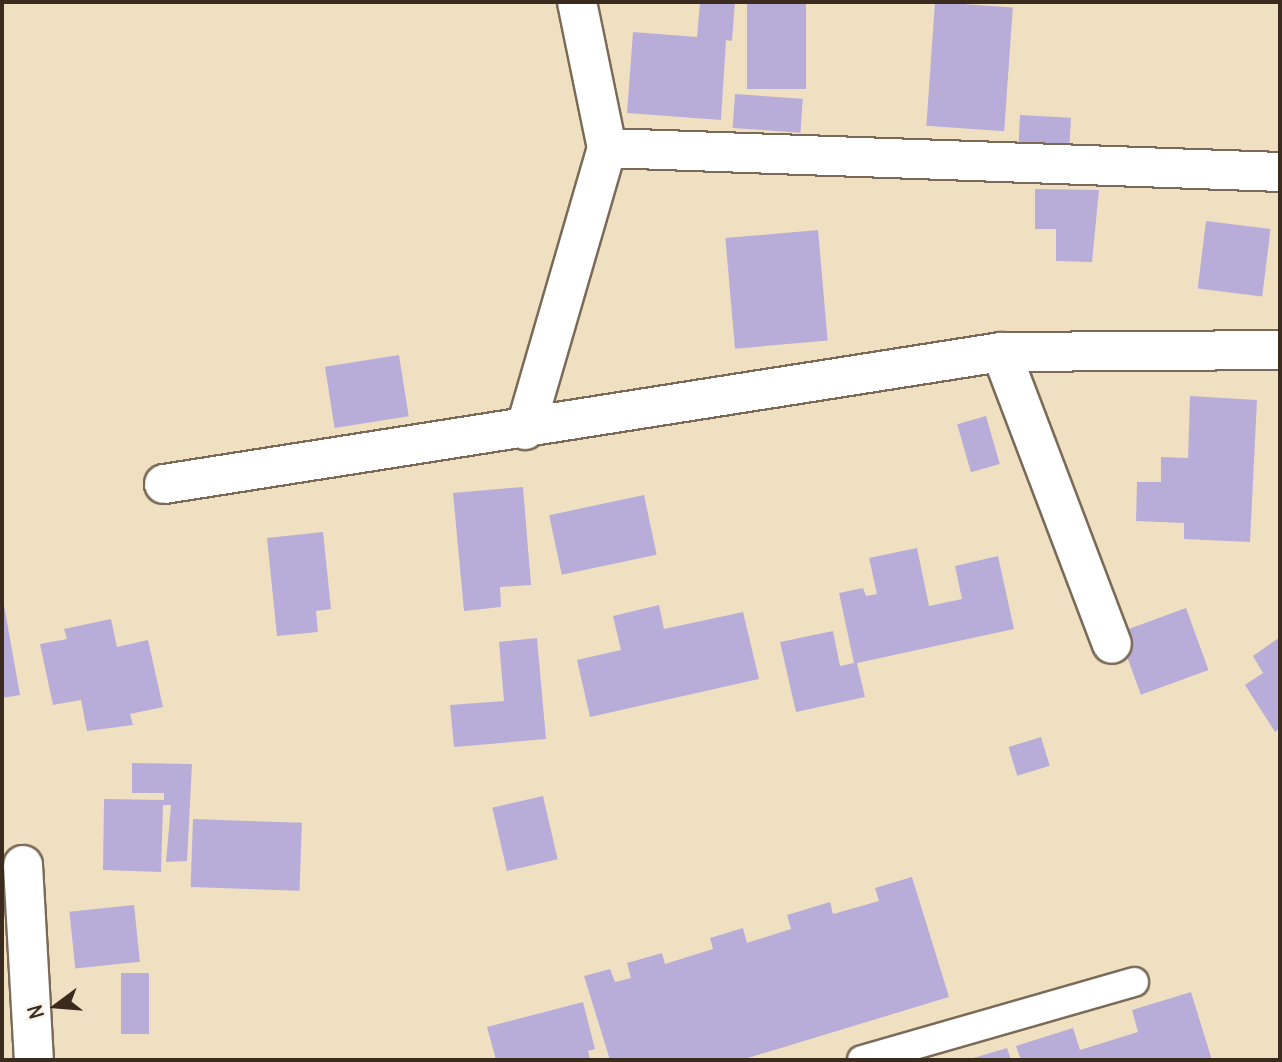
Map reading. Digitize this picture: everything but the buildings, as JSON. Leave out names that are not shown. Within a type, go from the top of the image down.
[{"type":"street","points":[[525,430],[607,148],[577,2]]},
{"type":"street","points":[[607,148],[1280,172]]},
{"type":"street","points":[[164,484],[525,430],[1001,352],[1280,350]]},
{"type":"street","points":[[1001,352],[1112,644]]},
{"type":"street","points":[[23,865],[34,1060]]},
{"type":"lane","points":[[862,1060],[1134,982]]}]
